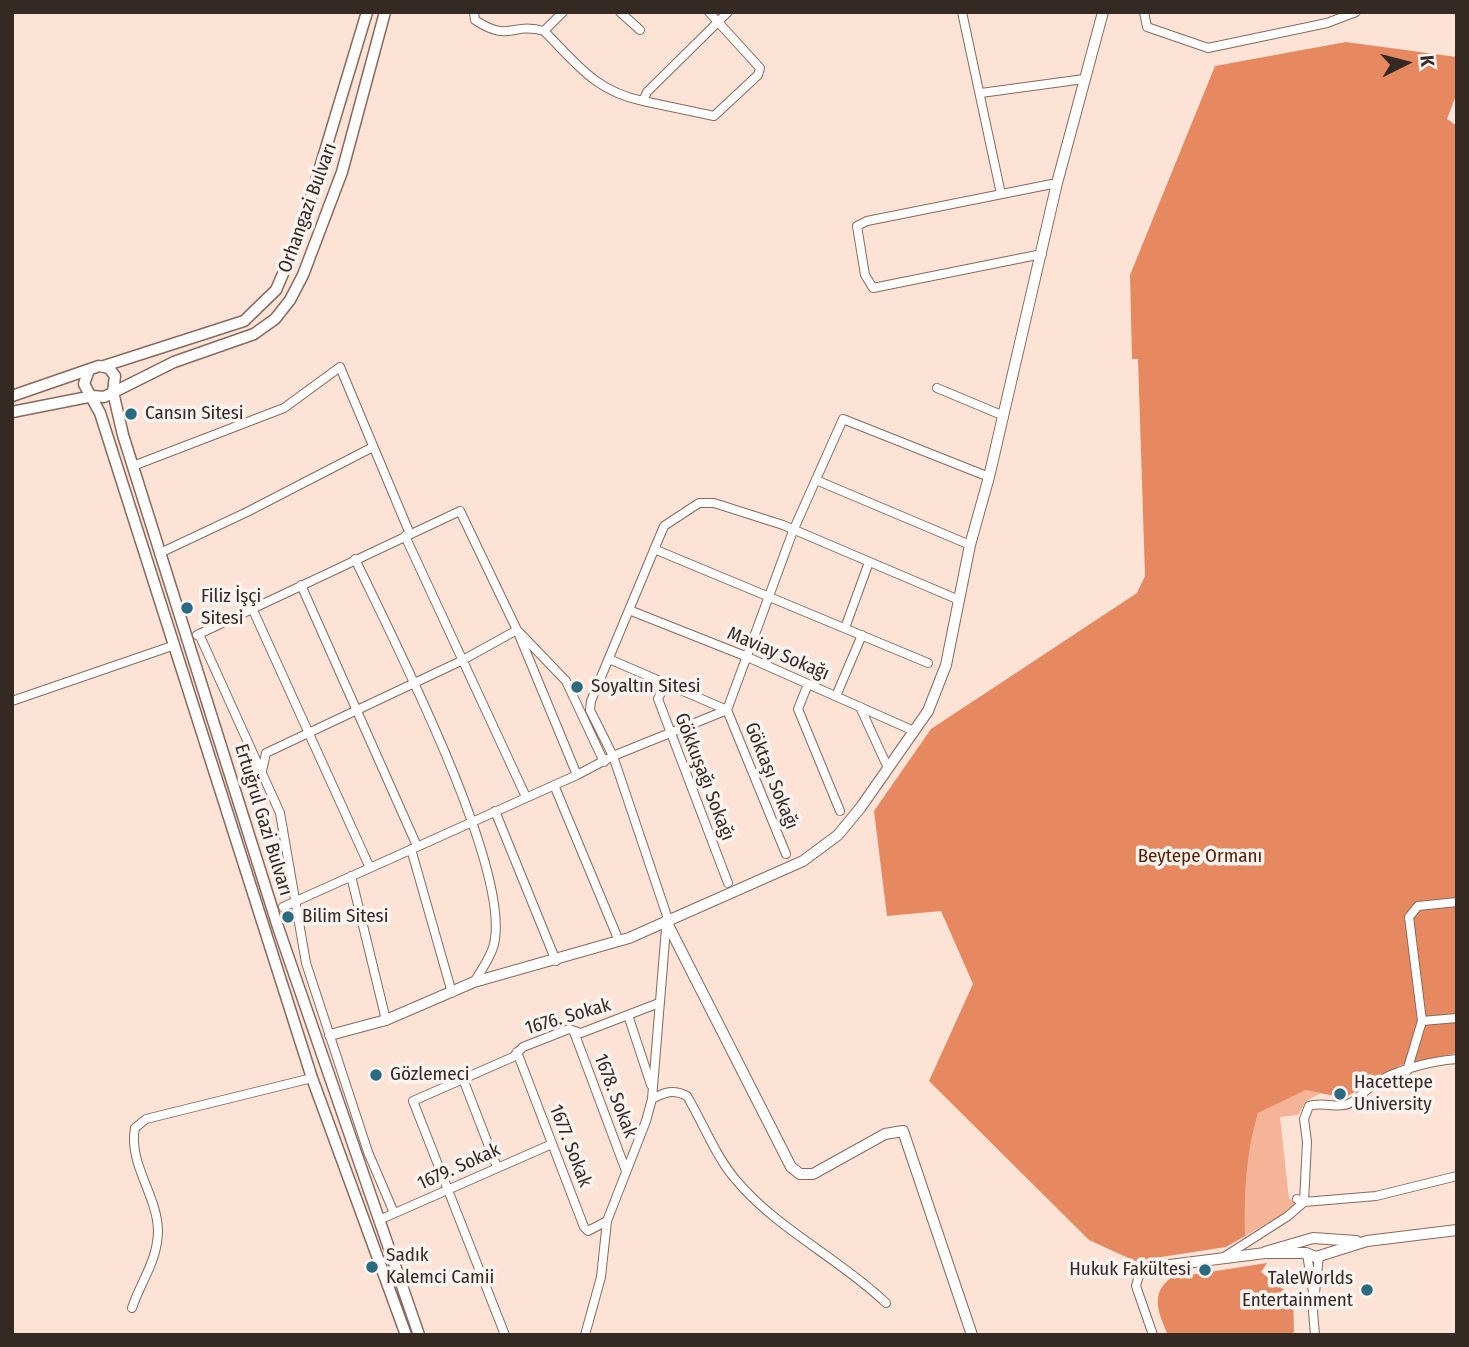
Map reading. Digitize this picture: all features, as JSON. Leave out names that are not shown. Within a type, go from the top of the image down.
[{"type":"main road","name":"Orhangazi Bulvarı","points":[[12,396],[244,321],[262,306],[276,290],[286,271],[367,12]]},
{"type":"main road","name":"Orhangazi Bulvarı","points":[[12,412],[93,396],[104,397],[174,362],[254,334],[275,319],[303,275],[350,146],[385,12]]},
{"type":"main road","points":[[333,121],[348,122],[354,129]]},
{"type":"main road","points":[[328,139],[338,148],[350,146]]},
{"type":"main road","points":[[104,366],[115,376],[113,392]]},
{"type":"main road","points":[[89,370],[84,384],[93,396]]},
{"type":"main road","name":"Ertuğrul Gazi Bulvarı","points":[[113,392],[160,553],[193,636],[278,928],[419,1335]]},
{"type":"main road","name":"Ertuğrul Gazi Bulvarı","points":[[93,396],[312,1077],[406,1335]]},
{"type":"street","points":[[474,12],[475,20],[493,32],[527,28],[544,31],[588,76],[611,93],[714,116],[758,75],[760,68],[754,58],[709,12]]},
{"type":"street","points":[[544,31],[563,12]]},
{"type":"street","points":[[620,12],[640,30]]},
{"type":"street","points":[[643,101],[648,92],[727,12]]},
{"type":"street","points":[[962,12],[1001,194]]},
{"type":"street","points":[[330,1035],[386,1020],[474,982],[556,961],[619,941],[811,856],[838,835],[928,711],[946,665],[970,545],[1004,416],[1057,183],[1103,12]]},
{"type":"street","points":[[1144,12],[1146,27],[1208,48],[1326,23],[1356,12]]},
{"type":"street","points":[[981,93],[1084,79]]},
{"type":"street","points":[[1042,254],[873,288],[868,283],[857,226],[860,223],[1057,183]]},
{"type":"street","points":[[133,466],[284,408],[340,367],[461,661],[526,797]]},
{"type":"street","points":[[937,388],[1004,416]]},
{"type":"street","points":[[283,907],[577,775],[612,756],[669,735],[727,709],[793,531],[843,419],[989,477]]},
{"type":"street","points":[[160,553],[373,447]]},
{"type":"street","points":[[816,480],[970,545]]},
{"type":"street","points":[[585,1335],[601,1277],[607,1221],[652,1095],[666,921],[663,897],[612,756],[590,710],[664,526],[699,503],[714,503],[783,525],[959,600]]},
{"type":"street","points":[[394,1213],[368,1152],[306,963],[280,813],[262,771],[193,636],[460,511],[517,630],[577,775]]},
{"type":"street","points":[[654,549],[928,663]]},
{"type":"street","points":[[355,559],[414,683],[472,821],[494,908],[495,944],[474,982]]},
{"type":"street","points":[[845,628],[869,562]]},
{"type":"street","points":[[302,585],[414,848],[452,993]]},
{"type":"street","points":[[252,608],[370,868]]},
{"type":"street","name":"Maviay Sokağı","points":[[629,610],[745,656],[914,730]]},
{"type":"street","points":[[262,771],[266,753],[461,661],[517,630]]},
{"type":"street","points":[[517,630],[566,681],[604,762]]},
{"type":"street","points":[[836,696],[862,635]]},
{"type":"street","points":[[12,701],[175,645]]},
{"type":"street","points":[[609,659],[727,709]]},
{"type":"street","name":"Gökkuşağı Sokağı","points":[[666,682],[658,699],[669,735],[728,883]]},
{"type":"street","points":[[808,684],[798,709],[840,811]]},
{"type":"street","points":[[860,706],[888,768]]},
{"type":"street","name":"Göktaşı Sokağı","points":[[727,709],[786,854]]},
{"type":"street","points":[[554,785],[619,941]]},
{"type":"street","points":[[495,811],[556,961]]},
{"type":"street","points":[[351,876],[386,1020]]},
{"type":"street","points":[[268,897],[283,907]]},
{"type":"street","points":[[1407,1071],[1422,1021],[1409,917],[1418,906],[1457,902]]},
{"type":"street","points":[[278,928],[283,907]]},
{"type":"street","points":[[666,921],[791,1167],[800,1174],[813,1174],[885,1135],[903,1131],[972,1335]]},
{"type":"street","name":"1676. Sokak","points":[[448,1189],[413,1101],[569,1029],[581,1033],[659,1003]]},
{"type":"street","points":[[628,1015],[652,1095]]},
{"type":"street","points":[[1422,1021],[1457,1018]]},
{"type":"street","name":"1678. Sokak","points":[[574,1032],[626,1171]]},
{"type":"street","name":"1677. Sokak","points":[[517,1052],[584,1227],[588,1231],[607,1221]]},
{"type":"street","points":[[1224,1257],[1288,1216],[1300,1201],[1307,1142],[1304,1119],[1309,1106],[1318,1102],[1343,1105],[1352,1103],[1374,1084],[1407,1071],[1457,1059]]},
{"type":"street","points":[[132,1307],[146,1282],[155,1254],[158,1229],[154,1207],[135,1155],[135,1128],[146,1119],[312,1077]]},
{"type":"street","points":[[463,1079],[497,1167]]},
{"type":"street","points":[[652,1095],[678,1092],[687,1096],[741,1186],[786,1227],[861,1280],[886,1303]]},
{"type":"street","name":"1679. Sokak","points":[[379,1220],[494,1172],[497,1167],[552,1144]]},
{"type":"street","points":[[1300,1201],[1376,1196],[1457,1176]]},
{"type":"street","points":[[448,1189],[505,1335]]},
{"type":"street","points":[[1155,1335],[1136,1286],[1139,1275],[1146,1268],[1265,1252],[1307,1241],[1367,1241],[1454,1232]]},
{"type":"street","points":[[1315,1335],[1314,1295],[1319,1255],[1323,1248],[1319,1240]]},
{"type":"street","points":[[1307,1241],[1306,1254],[1314,1295]]},
{"type":"street","points":[[1265,1252],[1319,1255],[1367,1241]]},
{"type":"shaded area","points":[[1306,1090],[1321,1093],[1306,1101],[1298,1115],[1280,1117],[1289,1199],[1296,1201],[1294,1208],[1245,1236],[1247,1174],[1258,1113]]},
{"type":"green space","name":"Beytepe Ormanı","points":[[1346,42],[1457,57],[1457,93],[1447,119],[1457,126],[1457,1053],[1401,1065],[1344,1098],[1306,1090],[1258,1113],[1247,1174],[1245,1236],[1226,1247],[1135,1261],[1089,1240],[929,1081],[973,984],[941,911],[887,916],[874,811],[931,729],[1137,593],[1145,576],[1138,359],[1132,359],[1130,275],[1215,66]]},
{"type":"green space","points":[[1267,1263],[1261,1272],[1293,1297],[1294,1332],[1287,1335],[1168,1335],[1159,1312],[1158,1298],[1164,1284],[1171,1278]]},
{"type":"place","name":"Cansın Sitesi","points":[[131,414]]},
{"type":"place","name":"Filiz İşçi Sitesi","points":[[187,608]]},
{"type":"place","name":"Soyaltın Sitesi","points":[[577,687]]},
{"type":"place","name":"Bilim Sitesi","points":[[288,917]]},
{"type":"place","name":"Gözlemeci","points":[[376,1075]]},
{"type":"place","name":"Hacettepe University","points":[[1340,1094]]},
{"type":"place","name":"Sadık Kalemci Camii","points":[[372,1267]]},
{"type":"place","name":"Hukuk Fakültesi","points":[[1205,1270]]},
{"type":"place","name":"TaleWorlds Entertainment","points":[[1367,1290]]}]
